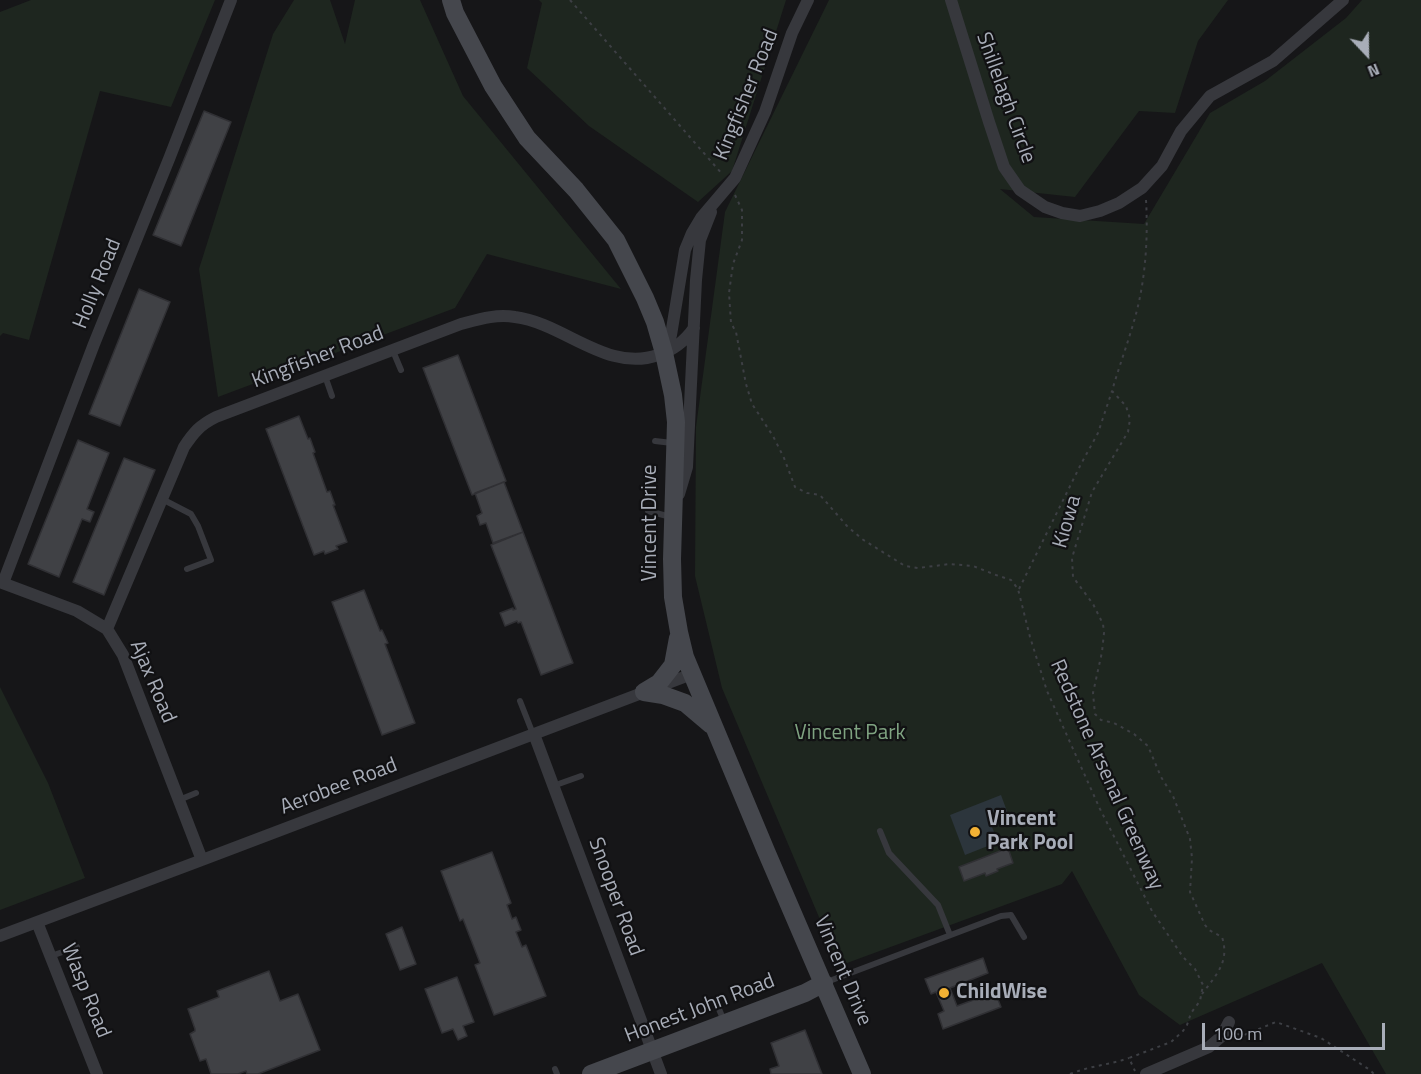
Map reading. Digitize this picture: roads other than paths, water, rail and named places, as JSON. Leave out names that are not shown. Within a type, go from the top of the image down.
[{"type":"street","name":"Holly Road","points":[[2,583],[231,0]]},
{"type":"street","name":"Vincent Drive","points":[[451,0],[455,13],[493,86],[527,138],[576,190],[616,240],[655,322],[674,395],[673,597],[685,657],[862,1074]]},
{"type":"street","name":"Kingfisher Road","points":[[664,353],[671,335],[685,250],[701,218],[735,178],[765,112],[792,33],[808,0]]},
{"type":"street","name":"Shillelagh Circle","points":[[951,0],[1004,167],[1020,190],[1045,207],[1080,216],[1100,212],[1142,188],[1162,166],[1181,131],[1210,96],[1273,61],[1343,0]]},
{"type":"street","name":"Kingfisher Road","points":[[672,517],[687,467],[700,240],[716,200]]},
{"type":"street","name":"Kingfisher Road","points":[[107,629],[184,447],[194,432],[216,417],[461,324],[491,316],[517,317],[537,323],[614,357],[647,359],[679,345],[694,328]]},
{"type":"street","name":"Ajax Road","points":[[2,583],[77,611],[107,629],[123,655],[202,860]]},
{"type":"street","points":[[644,692],[659,683],[673,664],[679,632]]},
{"type":"street","name":"Aerobee Road","points":[[0,936],[692,674]]},
{"type":"street","points":[[644,692],[663,695],[685,703],[714,728]]},
{"type":"street","name":"Snooper Road","points":[[534,734],[661,1074]]},
{"type":"street","name":"Wasp Road","points":[[38,922],[97,1074]]},
{"type":"street","name":"Honest John Road","points":[[591,1074],[805,993],[824,983]]},
{"type":"street","points":[[1146,1074],[1209,1047],[1226,1028]]},
{"type":"lane","points":[[393,351],[401,370]]},
{"type":"lane","points":[[325,376],[332,396]]},
{"type":"lane","points":[[655,441],[675,444]]},
{"type":"lane","points":[[162,499],[190,514],[198,526],[211,560],[187,569]]},
{"type":"lane","points":[[648,511],[672,517]]},
{"type":"lane","points":[[520,701],[534,734]]},
{"type":"lane","points":[[553,786],[581,776]]},
{"type":"lane","points":[[179,801],[196,793]]},
{"type":"lane","points":[[880,831],[889,853],[939,905],[950,935]]},
{"type":"lane","points":[[824,983],[1001,916],[1011,915],[1024,937]]},
{"type":"lane","points":[[51,956],[77,946]]},
{"type":"lane","points":[[716,1002],[725,1024]]},
{"type":"place","name":"Vincent Park Pool","points":[[975,832]]},
{"type":"place","name":"ChildWise","points":[[944,993]]},
{"type":"park label","name":"Vincent Park","points":[[850,734]]}]
